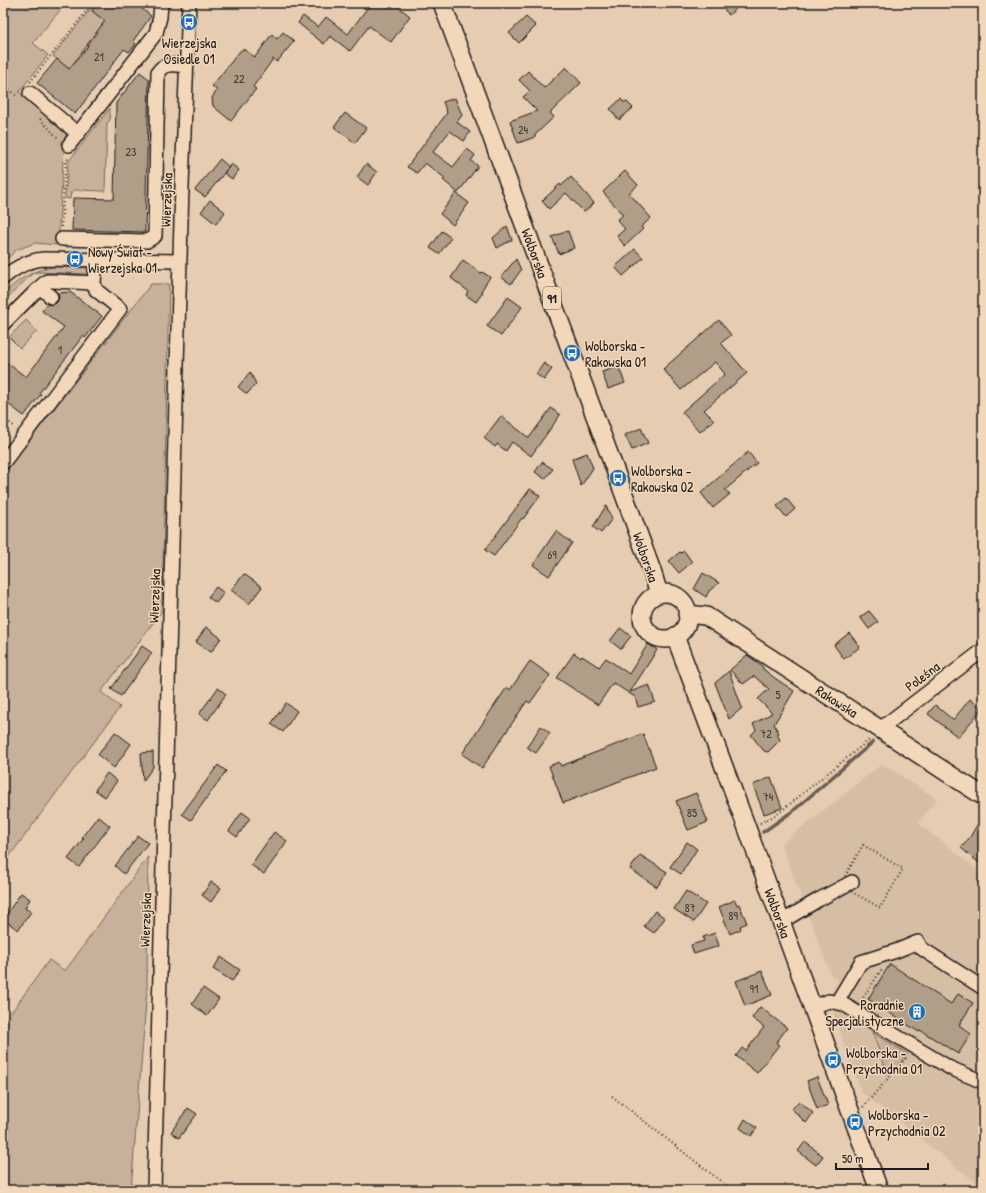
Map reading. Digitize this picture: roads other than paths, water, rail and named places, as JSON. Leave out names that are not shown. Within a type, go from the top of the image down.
[{"type":"main road","name":"Wolborska","points":[[442,3],[652,571],[659,594]]},
{"type":"main road","points":[[659,594],[672,594],[678,597],[686,607],[687,614],[686,624],[675,636],[663,638],[656,637],[646,629],[643,624],[642,611],[645,605],[648,600],[659,594]]},
{"type":"main road","name":"Rakowska","points":[[687,614],[706,616],[983,796]]},
{"type":"main road","name":"Wolborska","points":[[675,636],[747,828],[879,1190]]},
{"type":"street","points":[[70,150],[77,133],[156,33],[160,17],[161,3]]},
{"type":"street","name":"Wierzejska","points":[[154,1190],[180,261],[189,3]]},
{"type":"street","points":[[62,239],[147,241],[155,236],[158,72],[165,65],[186,66]]},
{"type":"street","points":[[30,93],[77,133]]},
{"type":"street","points":[[3,278],[14,270],[37,259],[53,258],[180,261]]},
{"type":"street","points":[[3,463],[120,309],[96,290],[94,283],[96,259]]},
{"type":"street","points":[[3,324],[47,281],[94,283]]},
{"type":"street","points":[[40,287],[51,297]]},
{"type":"street","name":"Poleśna","points":[[880,729],[983,650]]},
{"type":"street","points":[[781,922],[848,885]]},
{"type":"street","points":[[838,1002],[861,962],[896,951],[918,942],[920,947],[924,950],[983,988]]},
{"type":"street","points":[[812,1007],[829,1001],[838,1002],[855,1010],[950,1068],[983,1082]]},
{"type":"waterway","points":[[763,832],[793,811],[873,742]]},
{"type":"place","name":"Wierzejska Osiedle 01","points":[[189,22]]},
{"type":"place","name":"Nowy Świat - Wierzejska 01","points":[[75,259]]},
{"type":"place","name":"Wolborska - Rakowska 01","points":[[572,353]]},
{"type":"place","name":"Wolborska - Rakowska 02","points":[[618,478]]},
{"type":"place","name":"Poradnie Specjalistyczne","points":[[917,1012]]},
{"type":"place","name":"Wolborska - Przychodnia 01","points":[[833,1060]]},
{"type":"place","name":"Wolborska - Przychodnia 02","points":[[855,1122]]}]
